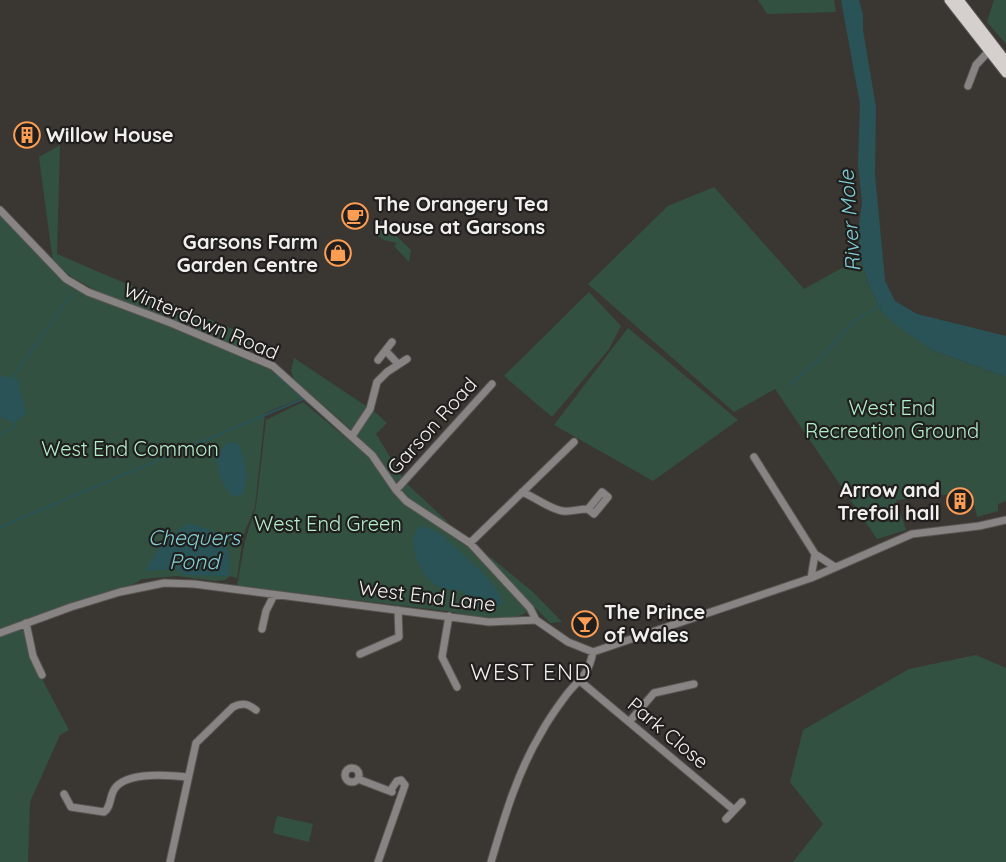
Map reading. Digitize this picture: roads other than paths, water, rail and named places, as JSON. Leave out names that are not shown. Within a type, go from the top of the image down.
[{"type":"main road","points":[[949,0],[1006,73]]},
{"type":"main road","points":[[959,0],[1006,61]]},
{"type":"street","points":[[968,86],[976,65],[989,51]]},
{"type":"street","name":"Winterdown Road","points":[[0,210],[66,279],[88,292],[273,366],[372,455],[396,490],[420,511],[450,528],[470,543],[530,608],[536,620]]},
{"type":"street","points":[[378,360],[392,342]]},
{"type":"street","points":[[386,351],[398,364]]},
{"type":"street","points":[[352,436],[370,409],[377,382],[407,359]]},
{"type":"street","name":"Garson Road","points":[[396,490],[492,384]]},
{"type":"street","points":[[470,543],[574,442]]},
{"type":"street","points":[[754,457],[815,554],[835,567]]},
{"type":"street","points":[[522,492],[557,510],[567,512],[588,509]]},
{"type":"street","points":[[536,620],[568,642],[593,652],[811,578],[912,534],[979,526],[1006,520]]},
{"type":"street","points":[[811,578],[815,554]]},
{"type":"street","name":"West End Lane","points":[[0,633],[120,592],[164,583],[194,584],[495,622],[536,620]]},
{"type":"street","points":[[262,629],[266,610],[274,595]]},
{"type":"street","points":[[360,654],[399,638],[398,610]]},
{"type":"street","points":[[449,616],[442,657],[457,687]]},
{"type":"street","points":[[26,623],[33,656],[42,675]]},
{"type":"street","points":[[491,862],[506,813],[526,762],[541,732],[568,693],[587,673],[593,652]]},
{"type":"street","name":"Park Close","points":[[580,681],[734,810]]},
{"type":"street","points":[[630,722],[654,693],[694,684]]},
{"type":"street","points":[[170,862],[196,743],[239,704],[248,704],[256,710]]},
{"type":"street","points":[[64,794],[71,807],[106,812],[114,789],[119,784],[148,776],[187,777]]},
{"type":"street","points":[[358,778],[390,791],[399,798]]},
{"type":"street","points":[[378,862],[405,785],[401,780],[394,783],[390,791]]},
{"type":"street","points":[[726,819],[742,802]]},
{"type":"water","points":[[841,0],[859,0],[863,15],[863,30],[876,107],[875,174],[885,281],[895,301],[917,314],[1006,336],[1006,377],[932,350],[896,325],[882,312],[870,289],[859,254],[862,203],[858,164],[860,104]]},
{"type":"water","points":[[0,376],[18,379],[26,413],[15,423],[0,417]]},
{"type":"water","points":[[229,442],[239,444],[246,468],[247,480],[244,493],[238,496],[232,496],[227,490],[218,469],[219,455]]},
{"type":"water","name":"Chequers Pond","points":[[186,524],[207,529],[222,539],[229,554],[228,576],[183,575],[176,569],[145,571],[162,543]]},
{"type":"water","points":[[421,526],[441,534],[478,568],[492,584],[503,603],[484,609],[474,604],[460,590],[442,588],[428,578],[415,555],[414,539],[416,531]]},
{"type":"waterway","points":[[12,378],[71,295]]},
{"type":"waterway","points":[[789,385],[822,357],[853,322],[881,305]]},
{"type":"waterway","points":[[276,375],[333,424]]},
{"type":"waterway","points":[[0,527],[303,399]]},
{"type":"waterway","points":[[0,435],[15,426],[15,423]]},
{"type":"place","name":"Willow House","points":[[27,135]]},
{"type":"place","name":"The Orangery Tea House at Garsons","points":[[355,216]]},
{"type":"place","name":"Garsons Farm Garden Centre","points":[[338,253]]},
{"type":"place","name":"Arrow and Trefoil hall","points":[[960,501]]},
{"type":"place","name":"The Prince of Wales","points":[[585,624]]},
{"type":"district","name":"WEST END","points":[[531,672]]},
{"type":"water label","name":"River Mole","points":[[850,221]]},
{"type":"park label","name":"West End Recreation Ground","points":[[892,420]]},
{"type":"park label","name":"West End Common","points":[[130,449]]},
{"type":"park label","name":"West End Green","points":[[328,524]]}]
